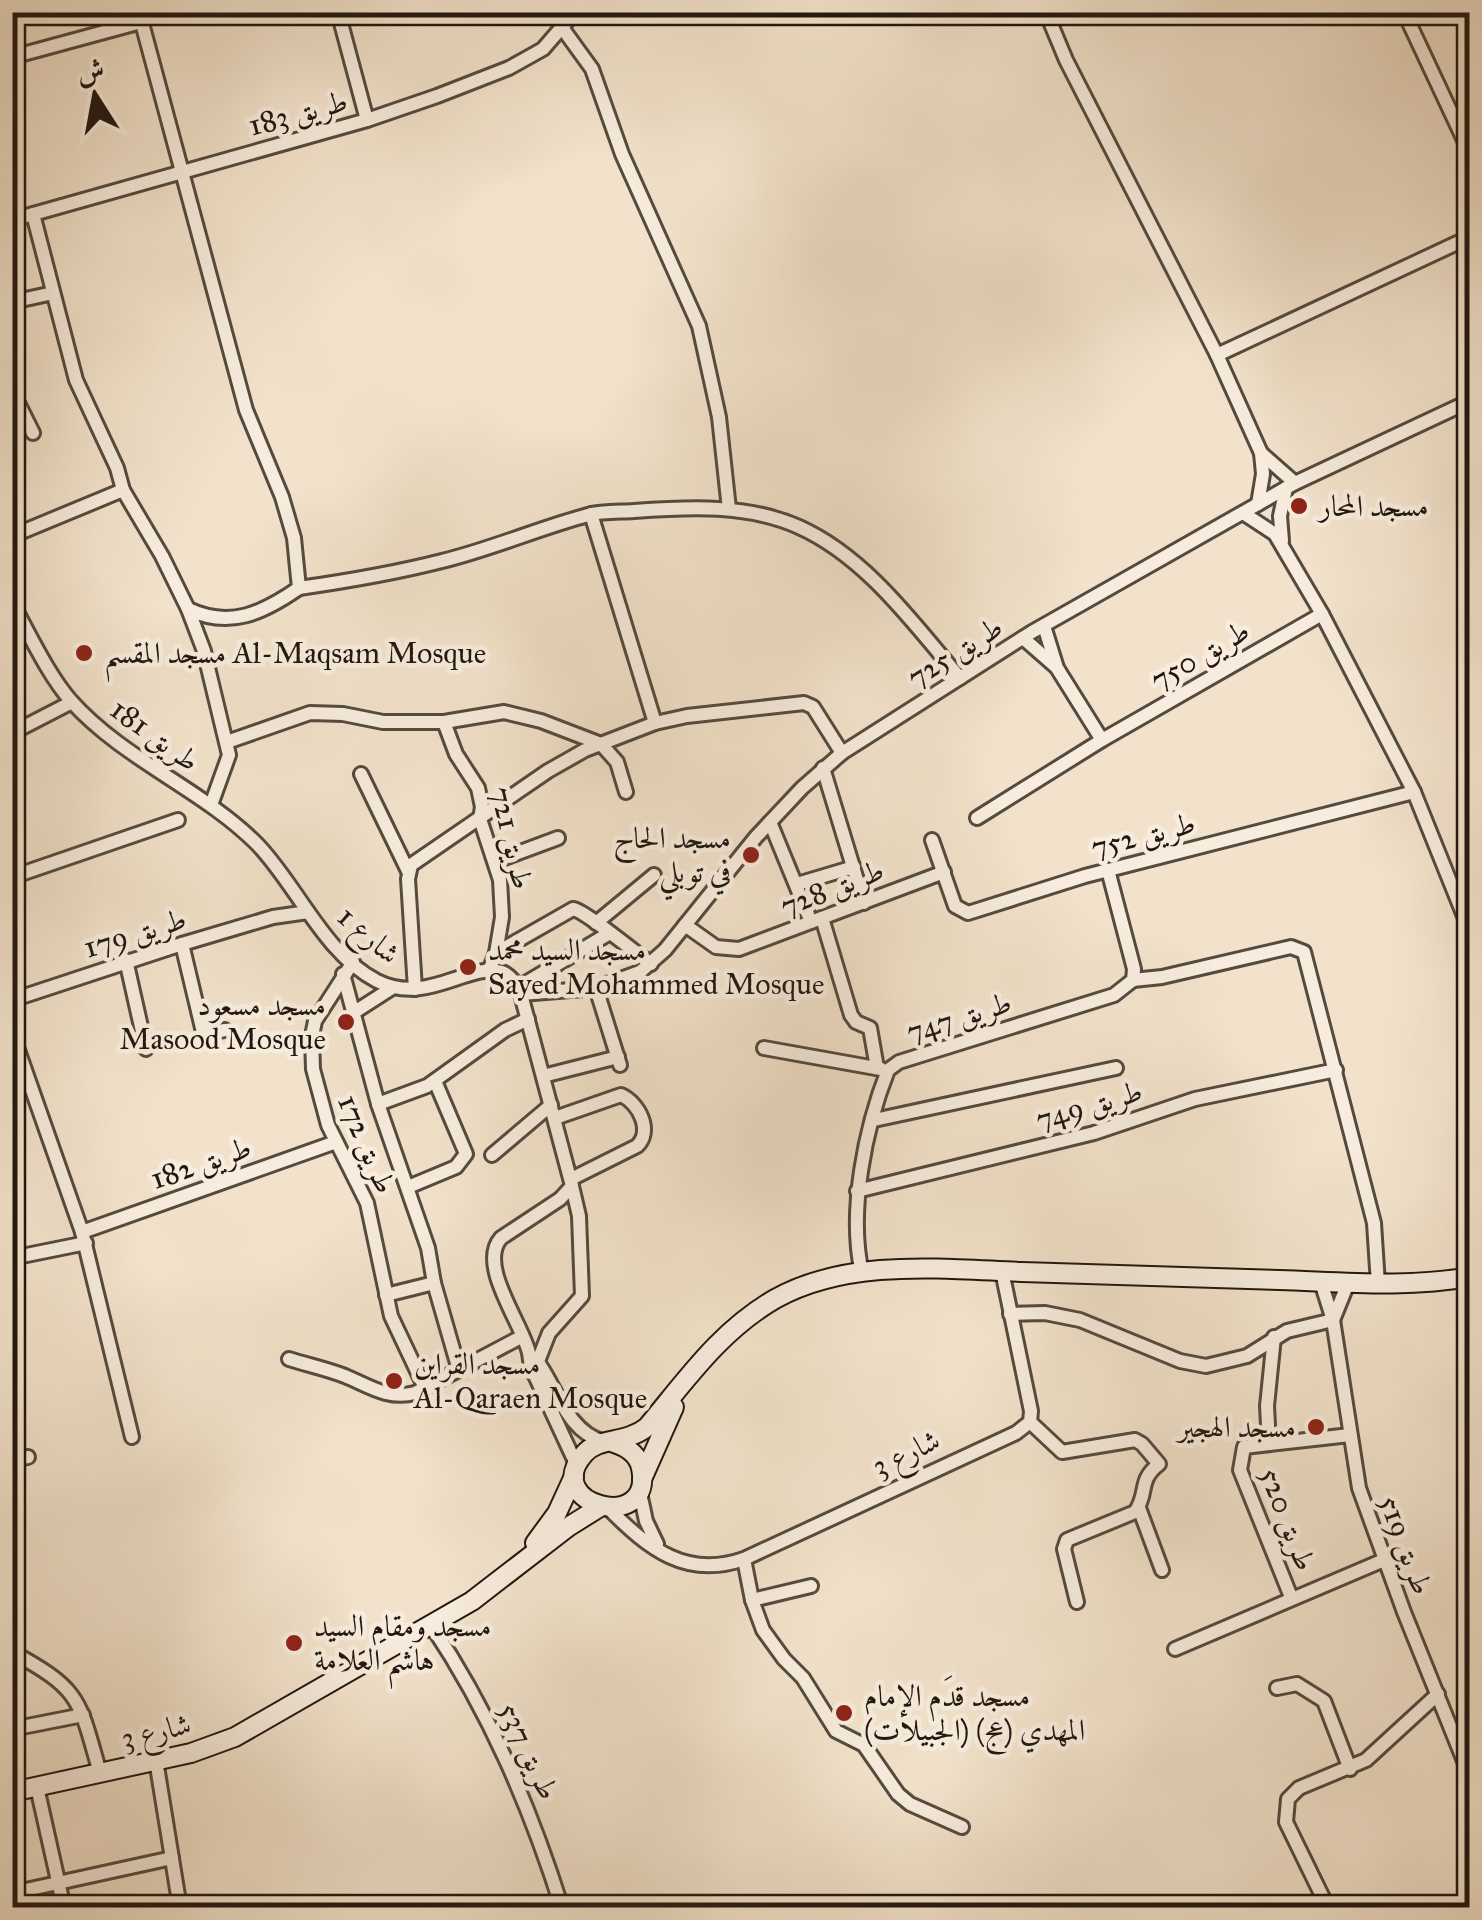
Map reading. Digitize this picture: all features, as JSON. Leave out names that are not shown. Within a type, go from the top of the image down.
[{"type":"street","points":[[338,12],[366,120]]},
{"type":"street","points":[[1046,12],[1066,60],[1217,356],[1261,454],[1263,474],[1258,504]]},
{"type":"street","points":[[1404,12],[1470,153]]},
{"type":"street","points":[[12,56],[140,17],[246,410],[294,538],[299,588]]},
{"type":"street","points":[[570,18],[622,154],[699,326],[719,417],[729,510]]},
{"type":"street","name":"طريق 183","points":[[12,220],[366,120],[509,68],[543,49],[570,18]]},
{"type":"street","points":[[33,214],[76,380],[117,468],[123,490],[188,609],[204,652],[227,742],[227,768],[211,806]]},
{"type":"street","points":[[1217,356],[1470,237]]},
{"type":"street","points":[[12,302],[54,293]]},
{"type":"street","points":[[12,392],[33,433]]},
{"type":"street","name":"طريق 725","points":[[520,990],[596,988],[624,981],[651,964],[770,822],[842,753],[1023,638],[1290,485],[1470,401]]},
{"type":"street","points":[[1261,454],[1290,485],[1280,516],[1283,544]]},
{"type":"street","points":[[12,536],[123,490]]},
{"type":"street","points":[[188,609],[214,618],[242,618],[268,608],[299,588],[359,580],[442,561],[590,514],[666,508],[729,510],[766,515],[802,528],[834,548],[886,592],[960,678]]},
{"type":"street","points":[[1243,512],[1265,525],[1283,544],[1322,614],[1414,792],[1470,931]]},
{"type":"street","points":[[590,514],[655,723]]},
{"type":"street","name":"طريق 181","points":[[13,606],[72,702],[122,745],[211,806]]},
{"type":"street","name":"طريق 750","points":[[977,818],[1102,740],[1322,614]]},
{"type":"street","points":[[1044,626],[1056,668]]},
{"type":"street","points":[[1023,638],[1056,668],[1102,740]]},
{"type":"street","name":"طريق 181","points":[[12,733],[72,702]]},
{"type":"street","points":[[408,872],[415,859],[559,764],[655,723],[804,702],[813,707],[842,753]]},
{"type":"street","points":[[227,742],[298,716],[324,712],[383,722],[444,722],[504,712],[541,721],[601,744],[617,762],[626,792]]},
{"type":"street","name":"طريق 721","points":[[444,722],[456,754],[482,798],[480,818],[496,862],[502,898],[496,953],[489,971]]},
{"type":"street","points":[[823,768],[864,902]]},
{"type":"street","points":[[361,774],[408,872],[415,989]]},
{"type":"street","name":"طريق 752","points":[[932,840],[956,906],[960,912],[968,913],[1108,870],[1414,792]]},
{"type":"street","name":"شارع 1","points":[[211,806],[229,817],[260,848],[322,932],[372,978],[392,988],[415,989],[489,971]]},
{"type":"street","points":[[12,877],[178,820]]},
{"type":"street","points":[[764,1048],[883,1069],[870,1028],[851,1015],[816,920],[770,822]]},
{"type":"street","points":[[496,862],[558,838]]},
{"type":"street","points":[[796,884],[854,867]]},
{"type":"street","points":[[1108,870],[1132,955],[1132,980]]},
{"type":"street","name":"طريق 728","points":[[685,925],[710,944],[731,950],[944,872]]},
{"type":"street","points":[[596,924],[654,875]]},
{"type":"street","points":[[274,918],[292,888]]},
{"type":"street","points":[[496,953],[573,908],[586,913],[651,964]]},
{"type":"street","name":"طريق 179","points":[[12,1000],[126,960],[308,912]]},
{"type":"street","points":[[520,990],[608,934]]},
{"type":"street","points":[[182,944],[202,1028],[208,1033],[225,1030]]},
{"type":"street","name":"طريق 747","points":[[862,1272],[856,1236],[858,1191],[883,1069],[899,1062],[1114,995],[1132,980],[1162,977],[1291,947],[1301,950],[1308,960],[1336,1070]]},
{"type":"street","points":[[126,960],[146,1048]]},
{"type":"street","name":"طريق 172","points":[[352,962],[315,1020],[313,1069],[336,1142],[366,1203],[398,1335],[424,1388]]},
{"type":"street","points":[[489,971],[510,976],[520,990],[579,1216],[582,1296],[550,1333],[534,1358],[532,1369],[576,1470],[582,1494],[604,1508],[627,1503],[640,1484],[687,1379]]},
{"type":"street","points":[[343,974],[378,1104],[428,1248],[434,1283],[460,1370]]},
{"type":"street","points":[[353,1013],[392,988]]},
{"type":"street","points":[[543,1076],[619,1061],[596,988]]},
{"type":"street","points":[[378,1104],[435,1081],[492,1039],[528,1019]]},
{"type":"street","points":[[12,1032],[84,1237],[132,1437]]},
{"type":"street","name":"طريق 749","points":[[874,1120],[1116,1068]]},
{"type":"street","points":[[1336,1070],[1374,1223],[1378,1284]]},
{"type":"street","name":"طريق 749","points":[[858,1191],[1094,1132],[1195,1099],[1336,1070]]},
{"type":"street","points":[[408,1187],[456,1167],[466,1154],[435,1081]]},
{"type":"street","points":[[492,1156],[553,1111],[621,1096],[630,1100],[645,1128],[644,1138],[637,1146],[572,1182],[560,1199],[494,1245],[494,1266],[521,1337],[574,1423],[588,1435],[632,1452],[638,1460],[646,1521],[662,1550]]},
{"type":"street","name":"طريق 182","points":[[12,1258],[84,1237],[336,1142]]},
{"type":"street","points":[[576,1470],[587,1450],[632,1437],[647,1427],[730,1330],[776,1299],[804,1286],[862,1272],[948,1269],[1378,1284],[1470,1277]]},
{"type":"street","points":[[1002,1271],[1032,1412],[1030,1422],[1062,1452],[1134,1440],[1159,1464],[1143,1482],[1139,1508],[1162,1570]]},
{"type":"street","name":"طريق 519","points":[[1320,1282],[1333,1320],[1359,1488],[1470,1776]]},
{"type":"street","points":[[386,1296],[434,1283]]},
{"type":"street","points":[[1010,1314],[1046,1313],[1080,1320],[1192,1365],[1234,1362],[1287,1331],[1333,1320],[1348,1283]]},
{"type":"street","points":[[290,1360],[346,1376],[393,1396],[415,1393],[521,1337]]},
{"type":"street","points":[[1270,1444],[1266,1406],[1274,1338]]},
{"type":"street","name":"شارع 3","points":[[12,1792],[202,1750],[235,1737],[431,1625],[508,1574],[568,1527],[604,1508],[687,1565],[716,1568],[744,1559],[1016,1433],[1030,1422]]},
{"type":"street","name":"طريق 520","points":[[1292,1598],[1240,1470],[1244,1447],[1350,1436]]},
{"type":"street","points":[[12,1460],[28,1457]]},
{"type":"street","name":"شارع 3","points":[[508,1574],[551,1522],[576,1470]]},
{"type":"street","points":[[1077,1602],[1064,1548],[1067,1540],[1139,1508]]},
{"type":"street","points":[[744,1559],[752,1600],[764,1630],[784,1660],[804,1678],[836,1731],[864,1745],[898,1794],[910,1804],[962,1826]]},
{"type":"street","name":"طريق 520","points":[[1176,1649],[1384,1560]]},
{"type":"street","points":[[752,1600],[811,1586]]},
{"type":"street","name":"طريق 537","points":[[431,1625],[468,1681],[495,1736],[534,1822],[562,1908]]},
{"type":"street","points":[[12,1652],[65,1685],[83,1715],[100,1772]]},
{"type":"street","points":[[1277,1688],[1297,1684],[1322,1698],[1350,1769]]},
{"type":"street","points":[[1327,1906],[1286,1822],[1285,1806],[1299,1788],[1366,1760],[1438,1694]]},
{"type":"street","points":[[12,1729],[83,1715]]},
{"type":"street","points":[[156,1760],[180,1908]]},
{"type":"street","points":[[37,1786],[64,1908]]},
{"type":"street","points":[[12,1893],[172,1858]]},
{"type":"place","name":"مسجد المحار","points":[[1299,506]]},
{"type":"place","name":"مسجد المقسم Al-Maqsam Mosque","points":[[84,653]]},
{"type":"place","name":"مسجد الحاج في توبلي","points":[[751,855]]},
{"type":"place","name":"مسجد السيد محمد Sayed Mohammed Mosque","points":[[468,967]]},
{"type":"place","name":"مسجد مسعود Masood Mosque","points":[[346,1022]]},
{"type":"place","name":"مسجد القراين Al-Qaraen Mosque","points":[[394,1381]]},
{"type":"place","name":"مسجد الهجير","points":[[1316,1427]]},
{"type":"place","name":"مسجد ومقام السيد هاشم العلامة","points":[[294,1643]]},
{"type":"place","name":"مسجد قدَم الإمام المهدي (عج) (الجبيلات)","points":[[844,1713]]}]
